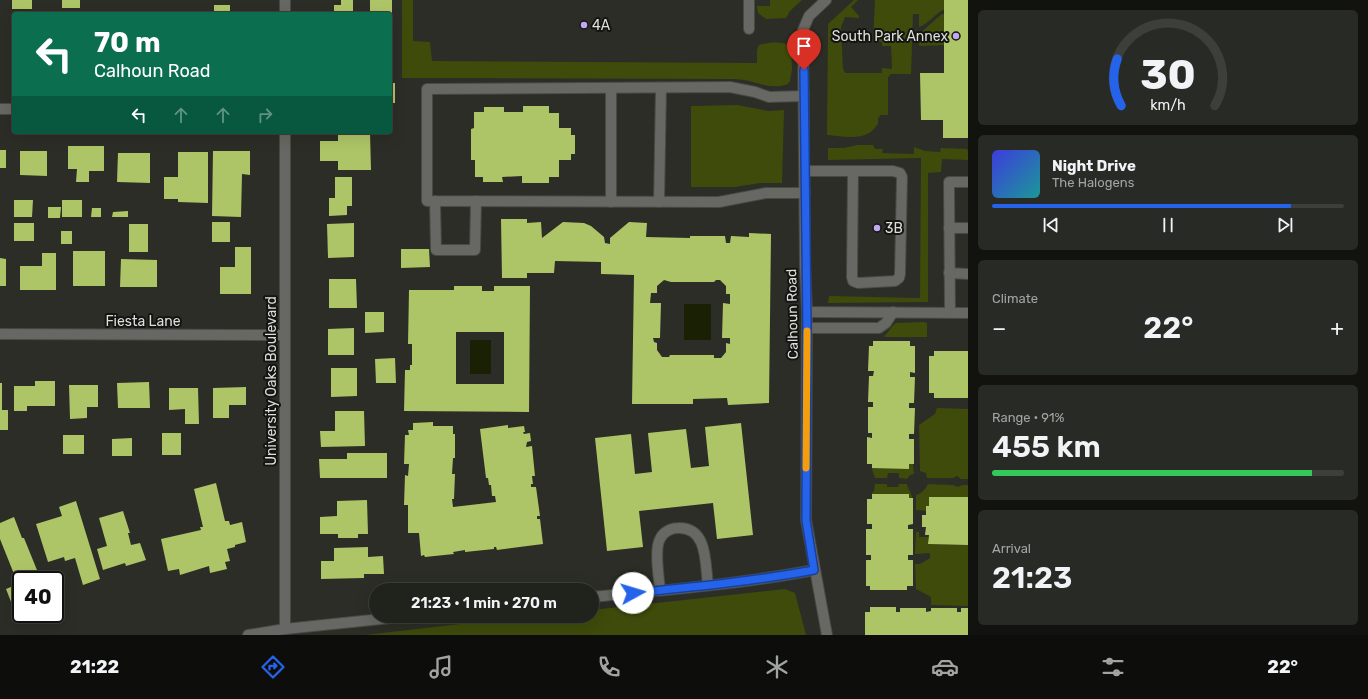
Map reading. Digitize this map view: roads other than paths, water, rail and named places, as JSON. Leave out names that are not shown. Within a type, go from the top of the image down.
[{"type":"street","points":[[285,0],[285,12]]},
{"type":"street","points":[[749,0],[749,29]]},
{"type":"street","name":"Calhoun Road","points":[[826,0],[809,16],[803,30],[807,312],[806,520],[827,635]]},
{"type":"street","points":[[804,96],[769,97],[755,92],[730,87],[427,89],[428,201],[719,202],[766,193],[805,193]]},
{"type":"street","points":[[611,88],[611,202]]},
{"type":"street","points":[[659,202],[661,88]]},
{"type":"street","points":[[0,109],[12,109]]},
{"type":"street","name":"University Oaks Boulevard","points":[[285,134],[285,630]]},
{"type":"street","points":[[805,171],[893,170],[900,173],[902,177],[900,274],[899,278],[895,281],[858,283],[854,281],[852,277],[853,171]]},
{"type":"street","points":[[950,312],[949,182],[968,182]]},
{"type":"street","points":[[435,201],[436,250],[475,250],[476,201]]},
{"type":"street","points":[[949,228],[968,228]]},
{"type":"street","points":[[949,273],[968,274]]},
{"type":"street","points":[[807,312],[968,313]]},
{"type":"street","points":[[807,328],[879,328],[886,323],[893,312]]},
{"type":"street","name":"Fiesta Lane","points":[[0,334],[285,336]]},
{"type":"street","points":[[660,590],[658,549],[660,539],[665,533],[672,529],[679,528],[688,529],[698,534],[703,544],[708,585]]},
{"type":"street","points":[[599,596],[708,585],[814,570]]},
{"type":"street","points":[[248,635],[369,621]]},
{"type":"place","name":"4A","points":[[584,25]]},
{"type":"place","name":"South Park Annex","points":[[956,36]]},
{"type":"place","name":"3B","points":[[877,228]]}]
